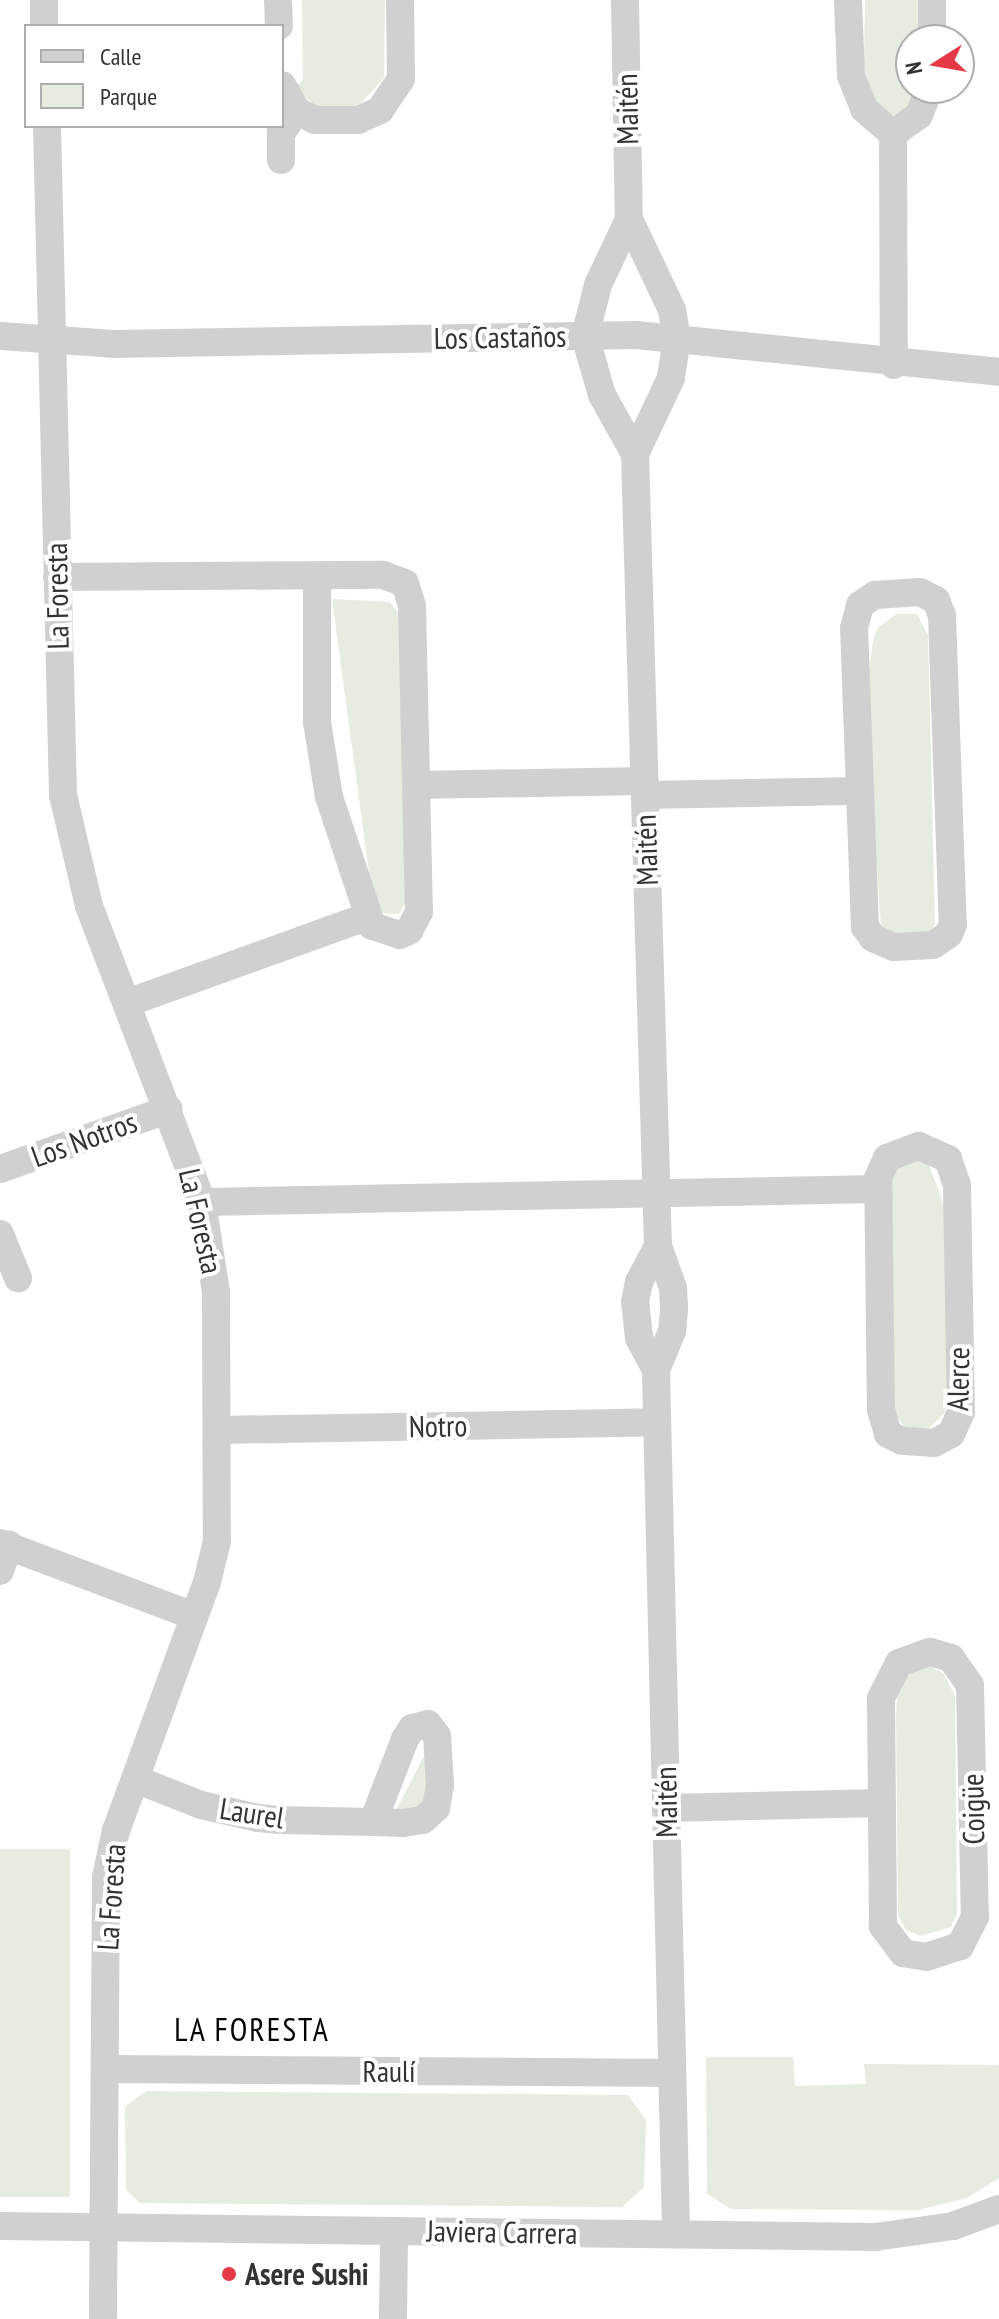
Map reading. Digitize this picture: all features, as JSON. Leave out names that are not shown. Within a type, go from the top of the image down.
[{"type":"street","points":[[44,0],[44,24]]},
{"type":"street","points":[[278,0],[279,24]]},
{"type":"street","points":[[284,88],[297,111],[315,120],[358,120],[389,103],[402,66],[400,0]]},
{"type":"street","name":"Maitén","points":[[625,0],[629,219],[672,310],[677,339],[671,378],[635,454],[658,1246],[673,1288],[674,1310],[672,1331],[656,1370],[676,2234]]},
{"type":"street","points":[[848,0],[855,93],[893,134],[894,365]]},
{"type":"street","points":[[932,0],[932,24]]},
{"type":"street","points":[[893,134],[919,115],[923,104]]},
{"type":"street","points":[[281,160],[281,133],[297,111]]},
{"type":"street","name":"La Foresta","points":[[47,128],[60,758],[69,832],[89,906],[202,1202],[216,1292],[219,1430],[217,1541],[194,1616],[135,1779],[106,1878],[103,2319]]},
{"type":"street","name":"Maitén","points":[[629,219],[598,285],[585,336],[602,395],[635,454]]},
{"type":"street","name":"Los Castaños","points":[[0,336],[128,344],[585,336],[677,339],[894,365],[999,372]]},
{"type":"street","points":[[57,577],[317,576],[394,577],[411,594],[416,922],[409,931],[390,936],[372,926],[329,797],[320,749],[317,576]]},
{"type":"street","points":[[875,595],[929,595],[942,616],[953,924],[949,934],[933,945],[882,944],[865,927],[860,791],[855,616],[875,595]]},
{"type":"street","points":[[416,785],[860,791]]},
{"type":"street","points":[[127,1003],[368,916]]},
{"type":"street","name":"Los Notros","points":[[0,1169],[169,1109]]},
{"type":"street","name":"Alerce","points":[[908,1147],[940,1152],[955,1171],[961,1412],[951,1434],[934,1443],[902,1441],[888,1434],[883,1422],[878,1189],[887,1158],[908,1147]]},
{"type":"street","points":[[202,1202],[878,1189]]},
{"type":"street","points":[[0,1234],[18,1278]]},
{"type":"street","name":"Maitén","points":[[656,1370],[639,1338],[635,1302],[642,1273],[658,1246]]},
{"type":"street","name":"Notro","points":[[219,1430],[657,1422]]},
{"type":"street","points":[[3,1553],[194,1616]]},
{"type":"street","name":"Coigüe","points":[[930,1652],[951,1658],[970,1685],[975,1917],[968,1938],[950,1953],[914,1956],[887,1936],[882,1803],[884,1685],[908,1657],[930,1652]]},
{"type":"street","name":"Laurel","points":[[135,1779],[238,1815],[373,1822]]},
{"type":"street","points":[[666,1808],[882,1803]]},
{"type":"street","name":"Raulí","points":[[106,2069],[672,2073]]},
{"type":"street","name":"Javiera Carrera","points":[[0,2226],[915,2234],[999,2209]]},
{"type":"street","points":[[393,2319],[394,2231]]},
{"type":"green space","points":[[302,0],[385,0],[384,78],[361,103],[347,109],[318,108],[294,87],[303,80]]},
{"type":"green space","points":[[865,0],[924,0],[924,24],[895,24],[895,104],[912,104],[907,114],[884,116],[869,98],[864,63]]},
{"type":"green space","points":[[332,599],[390,602],[402,618],[406,901],[399,914],[383,913],[373,902]]},
{"type":"green space","points":[[896,614],[917,614],[928,636],[935,923],[929,935],[888,940],[881,928],[866,694],[877,629]]},
{"type":"green space","points":[[909,1160],[927,1160],[945,1208],[947,1394],[945,1412],[927,1430],[906,1429],[895,1414],[891,1167]]},
{"type":"green space","points":[[926,1664],[944,1674],[955,1696],[957,1913],[951,1927],[920,1936],[906,1930],[898,1915],[896,1716],[898,1682]]},
{"type":"green space","points":[[428,1748],[428,1809],[396,1810]]},
{"type":"green space","points":[[0,1849],[70,1849],[70,2197],[0,2197]]},
{"type":"green space","points":[[706,2057],[793,2057],[795,2086],[866,2084],[864,2064],[999,2065],[999,2178],[967,2198],[918,2210],[731,2209],[707,2194]]},
{"type":"green space","points":[[146,2091],[628,2095],[646,2120],[644,2187],[622,2207],[140,2203],[126,2190],[125,2107]]},
{"type":"place","name":"Asere Sushi","points":[[229,2274]]},
{"type":"district","name":"LA FORESTA","points":[[252,2029]]}]
